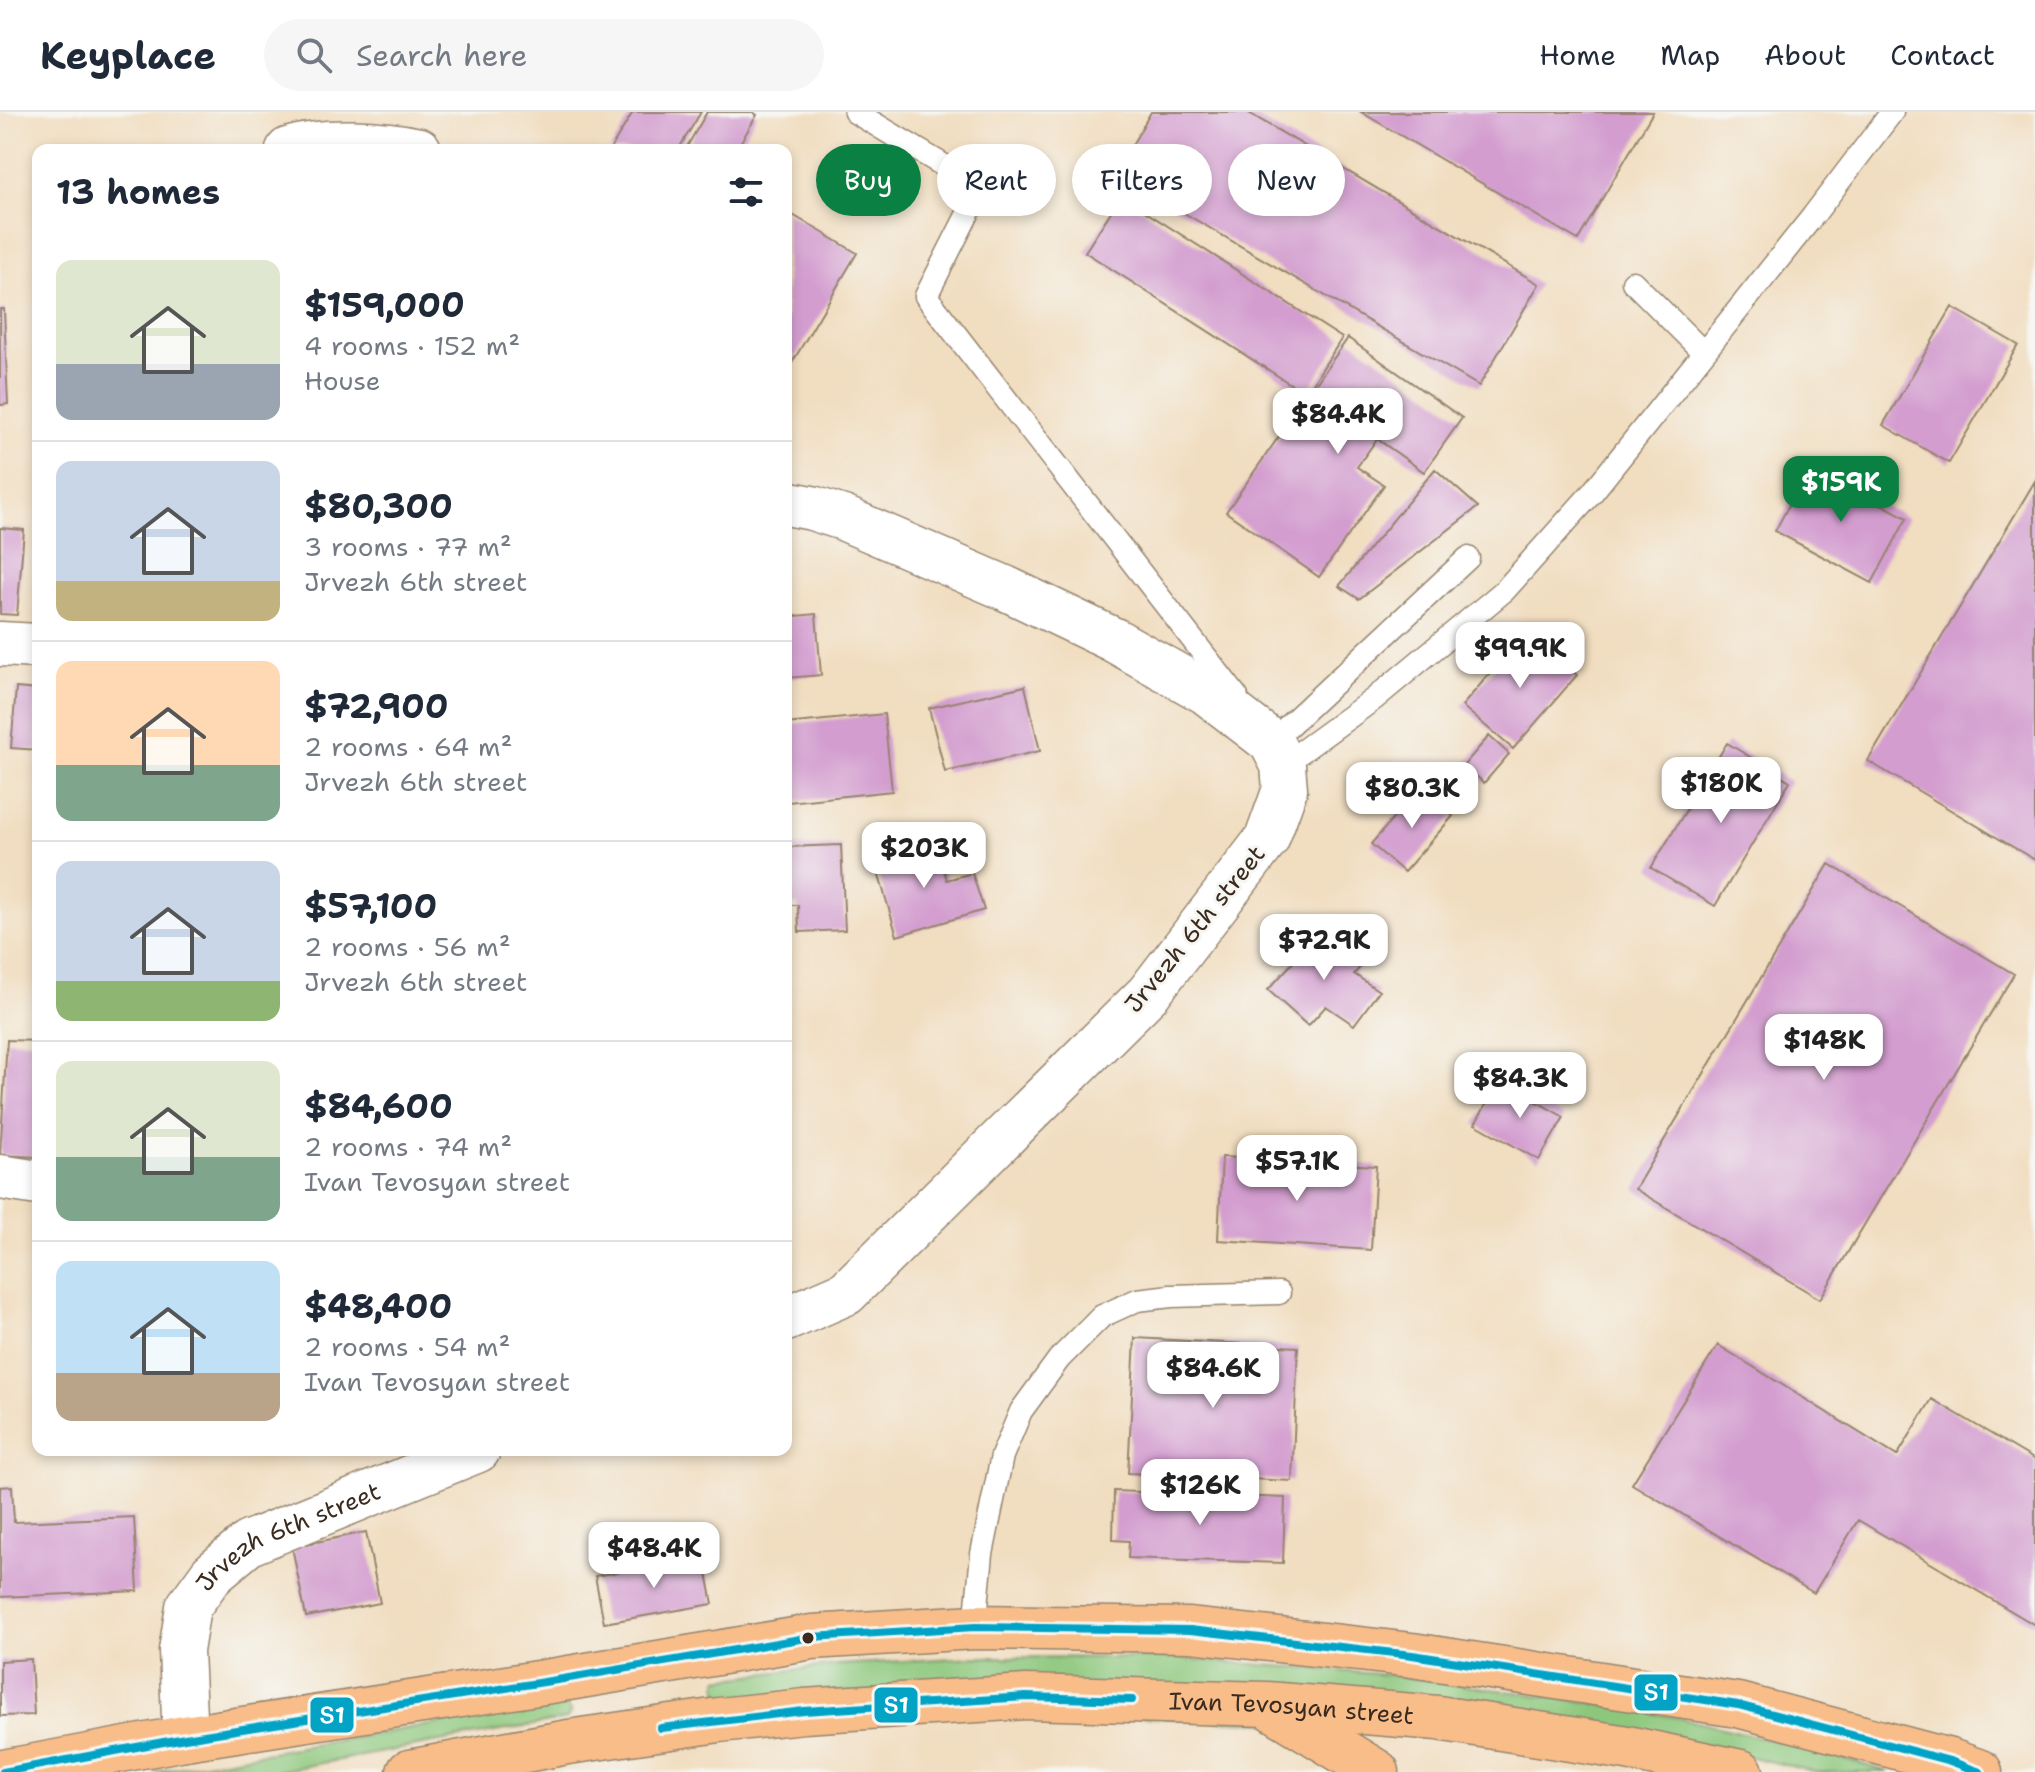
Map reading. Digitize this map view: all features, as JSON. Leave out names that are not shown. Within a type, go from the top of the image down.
[{"type":"main road","points":[[3,1772],[185,1738],[812,1637],[975,1627],[1190,1630],[1412,1655],[1738,1705],[1950,1761],[1980,1772]]},
{"type":"main road","points":[[707,1655],[678,1684],[682,1705],[719,1720]]},
{"type":"main road","points":[[557,1680],[583,1699],[586,1719],[568,1742]]},
{"type":"main road","name":"Ivan Tevosyan street","points":[[409,1772],[568,1742],[719,1720],[804,1711],[1026,1697],[1267,1704],[1438,1718],[1627,1748],[1741,1772]]},
{"type":"main road","points":[[1267,1704],[1377,1772]]},
{"type":"street","points":[[330,144],[367,144]]},
{"type":"street","points":[[792,504],[843,518],[1005,588],[1114,640],[1206,692],[1277,753]]},
{"type":"street","points":[[0,644],[32,646]]},
{"type":"street","name":"Jrvezh 6th street","points":[[792,1316],[846,1293],[1148,994],[1267,839],[1285,789],[1277,753]]},
{"type":"street","points":[[0,1177],[32,1182]]},
{"type":"street","name":"Jrvezh 6th street","points":[[185,1738],[181,1651],[188,1607],[212,1574],[249,1543],[453,1456]]},
{"type":"lane","points":[[855,112],[981,188],[926,296],[1277,753]]},
{"type":"lane","points":[[1277,753],[1374,699],[1505,590],[1591,494],[1892,112]]},
{"type":"lane","points":[[1633,282],[1703,352]]},
{"type":"lane","points":[[1277,753],[1468,558]]},
{"type":"lane","points":[[975,1627],[982,1554],[1002,1456],[1021,1411],[1059,1359],[1102,1316],[1137,1300],[1279,1293]]},
{"type":"green space","points":[[972,1657],[1174,1658],[1390,1675],[1680,1718],[1798,1746],[1889,1772],[1816,1772],[1677,1740],[718,1699],[718,1679],[836,1665]]},
{"type":"green space","points":[[566,1704],[571,1712],[567,1719],[272,1772],[153,1772]]},
{"type":"building","points":[[633,112],[701,112],[682,144],[614,144]]},
{"type":"building","points":[[707,112],[753,112],[757,115],[740,144],[688,144]]},
{"type":"building","points":[[1151,112],[1247,112],[1301,144],[1228,144],[1228,216],[1345,216],[1345,170],[1539,284],[1479,386],[1189,216],[1212,216],[1212,144],[1133,144]]},
{"type":"building","points":[[1361,112],[1653,112],[1578,240]]},
{"type":"building","points":[[792,215],[857,253],[792,363]]},
{"type":"building","points":[[1108,216],[1152,216],[1342,338],[1306,394],[1085,252]]},
{"type":"building","points":[[1952,307],[2018,345],[1949,463],[1883,425]]},
{"type":"building","points":[[0,309],[4,309],[8,404],[0,405]]},
{"type":"building","points":[[1348,338],[1462,418],[1424,472],[1377,439],[1357,467],[1384,485],[1319,577],[1226,512]]},
{"type":"building","points":[[1810,466],[1907,518],[1872,583],[1775,531]]},
{"type":"building","points":[[1435,469],[1478,507],[1359,599],[1339,586]]},
{"type":"building","points":[[2035,481],[2035,860],[1868,761]]},
{"type":"building","points":[[0,528],[24,530],[17,615],[0,614]]},
{"type":"building","points":[[816,614],[821,675],[792,677],[792,616]]},
{"type":"building","points":[[1526,631],[1577,675],[1513,749],[1462,706]]},
{"type":"building","points":[[1025,686],[1040,751],[945,772],[929,708]]},
{"type":"building","points":[[16,688],[32,689],[32,750],[11,748]]},
{"type":"building","points":[[884,714],[892,791],[792,802],[792,723]]},
{"type":"building","points":[[1489,736],[1509,754],[1484,783],[1464,765]]},
{"type":"building","points":[[1727,743],[1790,781],[1715,906],[1651,868]]},
{"type":"building","points":[[1420,788],[1453,816],[1404,872],[1371,844]]},
{"type":"building","points":[[935,842],[947,880],[972,873],[984,910],[897,936],[874,859]]},
{"type":"building","points":[[841,845],[845,930],[799,932],[798,905],[792,905],[792,847]]},
{"type":"building","points":[[1829,864],[2014,974],[1820,1299],[1635,1189]]},
{"type":"building","points":[[1324,928],[1363,964],[1354,974],[1379,991],[1354,1025],[1326,1006],[1308,1026],[1268,990]]},
{"type":"building","points":[[7,1040],[32,1041],[32,1157],[0,1155]]},
{"type":"building","points":[[1500,1081],[1564,1117],[1539,1160],[1475,1124]]},
{"type":"building","points":[[1222,1157],[1376,1166],[1371,1250],[1218,1240]]},
{"type":"building","points":[[1135,1338],[1298,1347],[1292,1481],[1128,1473]]},
{"type":"building","points":[[1718,1345],[1897,1456],[1932,1399],[2035,1460],[2035,1625],[1858,1520],[1814,1593],[1632,1484]]},
{"type":"building","points":[[12,1486],[14,1522],[134,1517],[138,1591],[0,1597],[0,1487]]},
{"type":"building","points":[[1114,1491],[1285,1498],[1283,1563],[1128,1558],[1129,1541],[1113,1540]]},
{"type":"building","points":[[366,1532],[380,1603],[306,1617],[292,1547]]},
{"type":"building","points":[[704,1557],[713,1604],[604,1623],[595,1576]]},
{"type":"building","points":[[31,1659],[34,1715],[0,1716],[0,1661]]},
{"type":"transit line","name":"Տ1","points":[[3,1772],[185,1738],[812,1637],[975,1627],[1190,1630],[1412,1655],[1738,1705],[1950,1761],[1980,1772]]},
{"type":"transit line","name":"Տ1","points":[[661,1728],[804,1711],[1026,1697],[1132,1700]]}]
